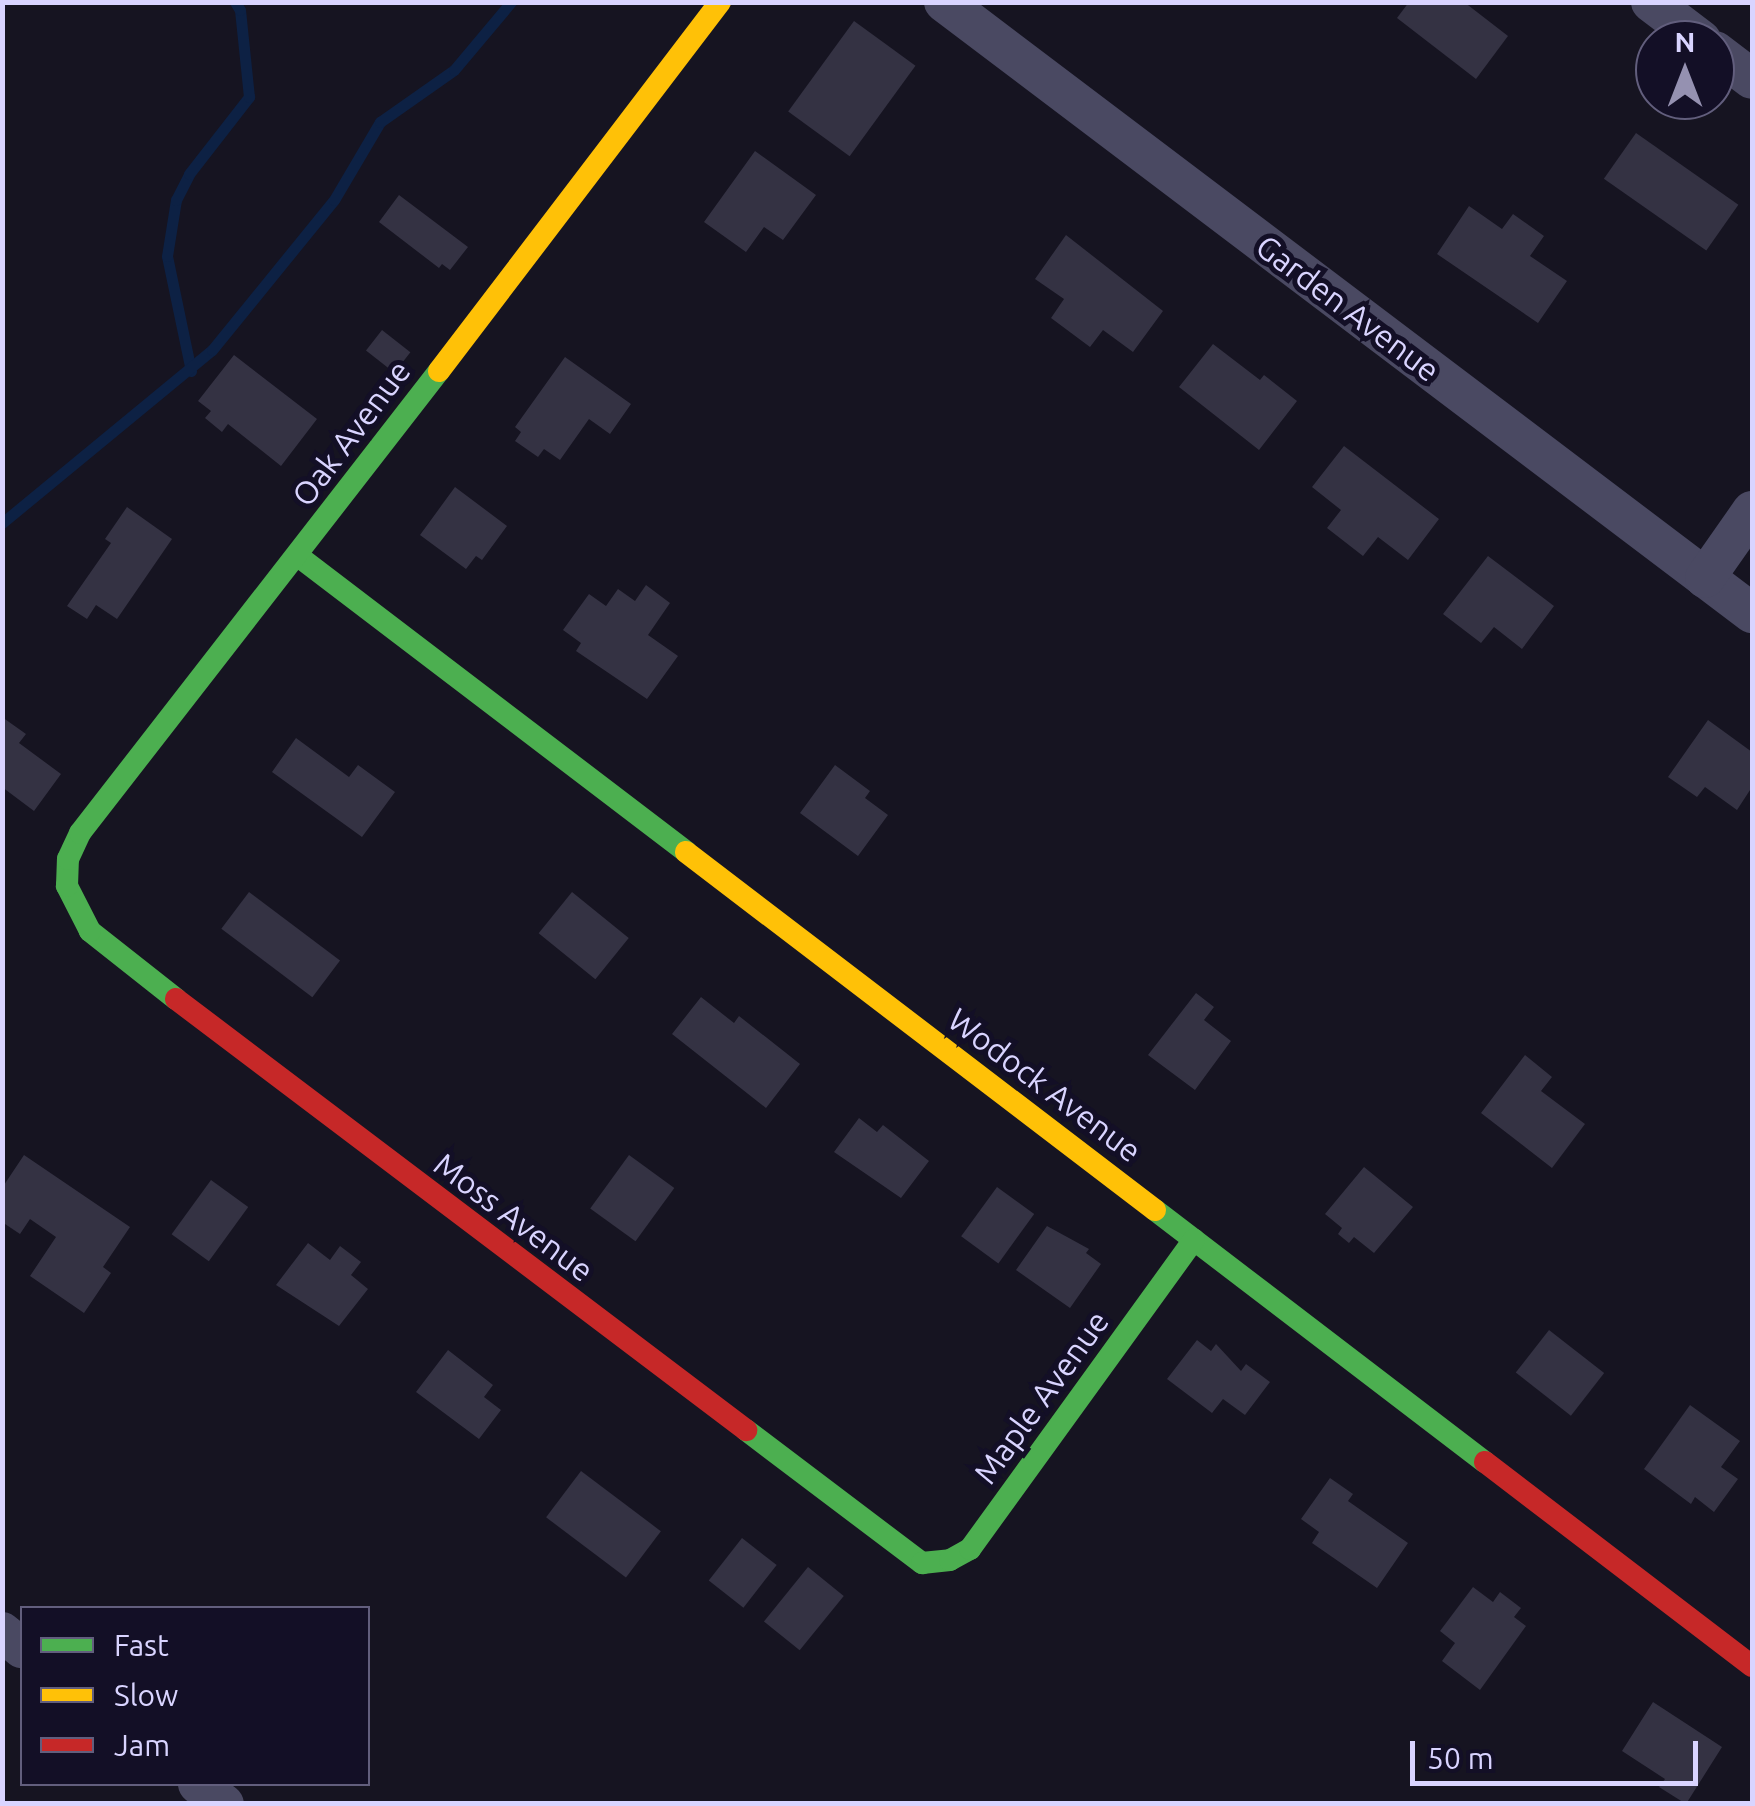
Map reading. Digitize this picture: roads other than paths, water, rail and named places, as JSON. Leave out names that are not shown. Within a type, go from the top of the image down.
[{"type":"street","name":"Oak Avenue","points":[[78,911],[67,886],[68,860],[80,832],[298,556],[720,2]]},
{"type":"street","name":"Garden Avenue","points":[[944,2],[1752,614]]},
{"type":"street","points":[[1652,2],[1675,20]]},
{"type":"street","points":[[1705,578],[1752,510]]},
{"type":"street","name":"Wodock Avenue","points":[[298,556],[1752,1666]]},
{"type":"street","name":"Moss Avenue","points":[[78,911],[90,931],[113,952],[922,1564]]},
{"type":"street","name":"Maple Avenue","points":[[922,1564],[950,1560],[970,1549],[988,1528],[1194,1240]]},
{"type":"street","points":[[201,1786],[224,1804]]},
{"type":"waterway","points":[[191,371],[167,256],[176,200],[189,174],[249,97],[240,10],[235,2]]},
{"type":"waterway","points":[[2,523],[212,350],[334,200],[380,122],[454,70],[511,2]]}]
